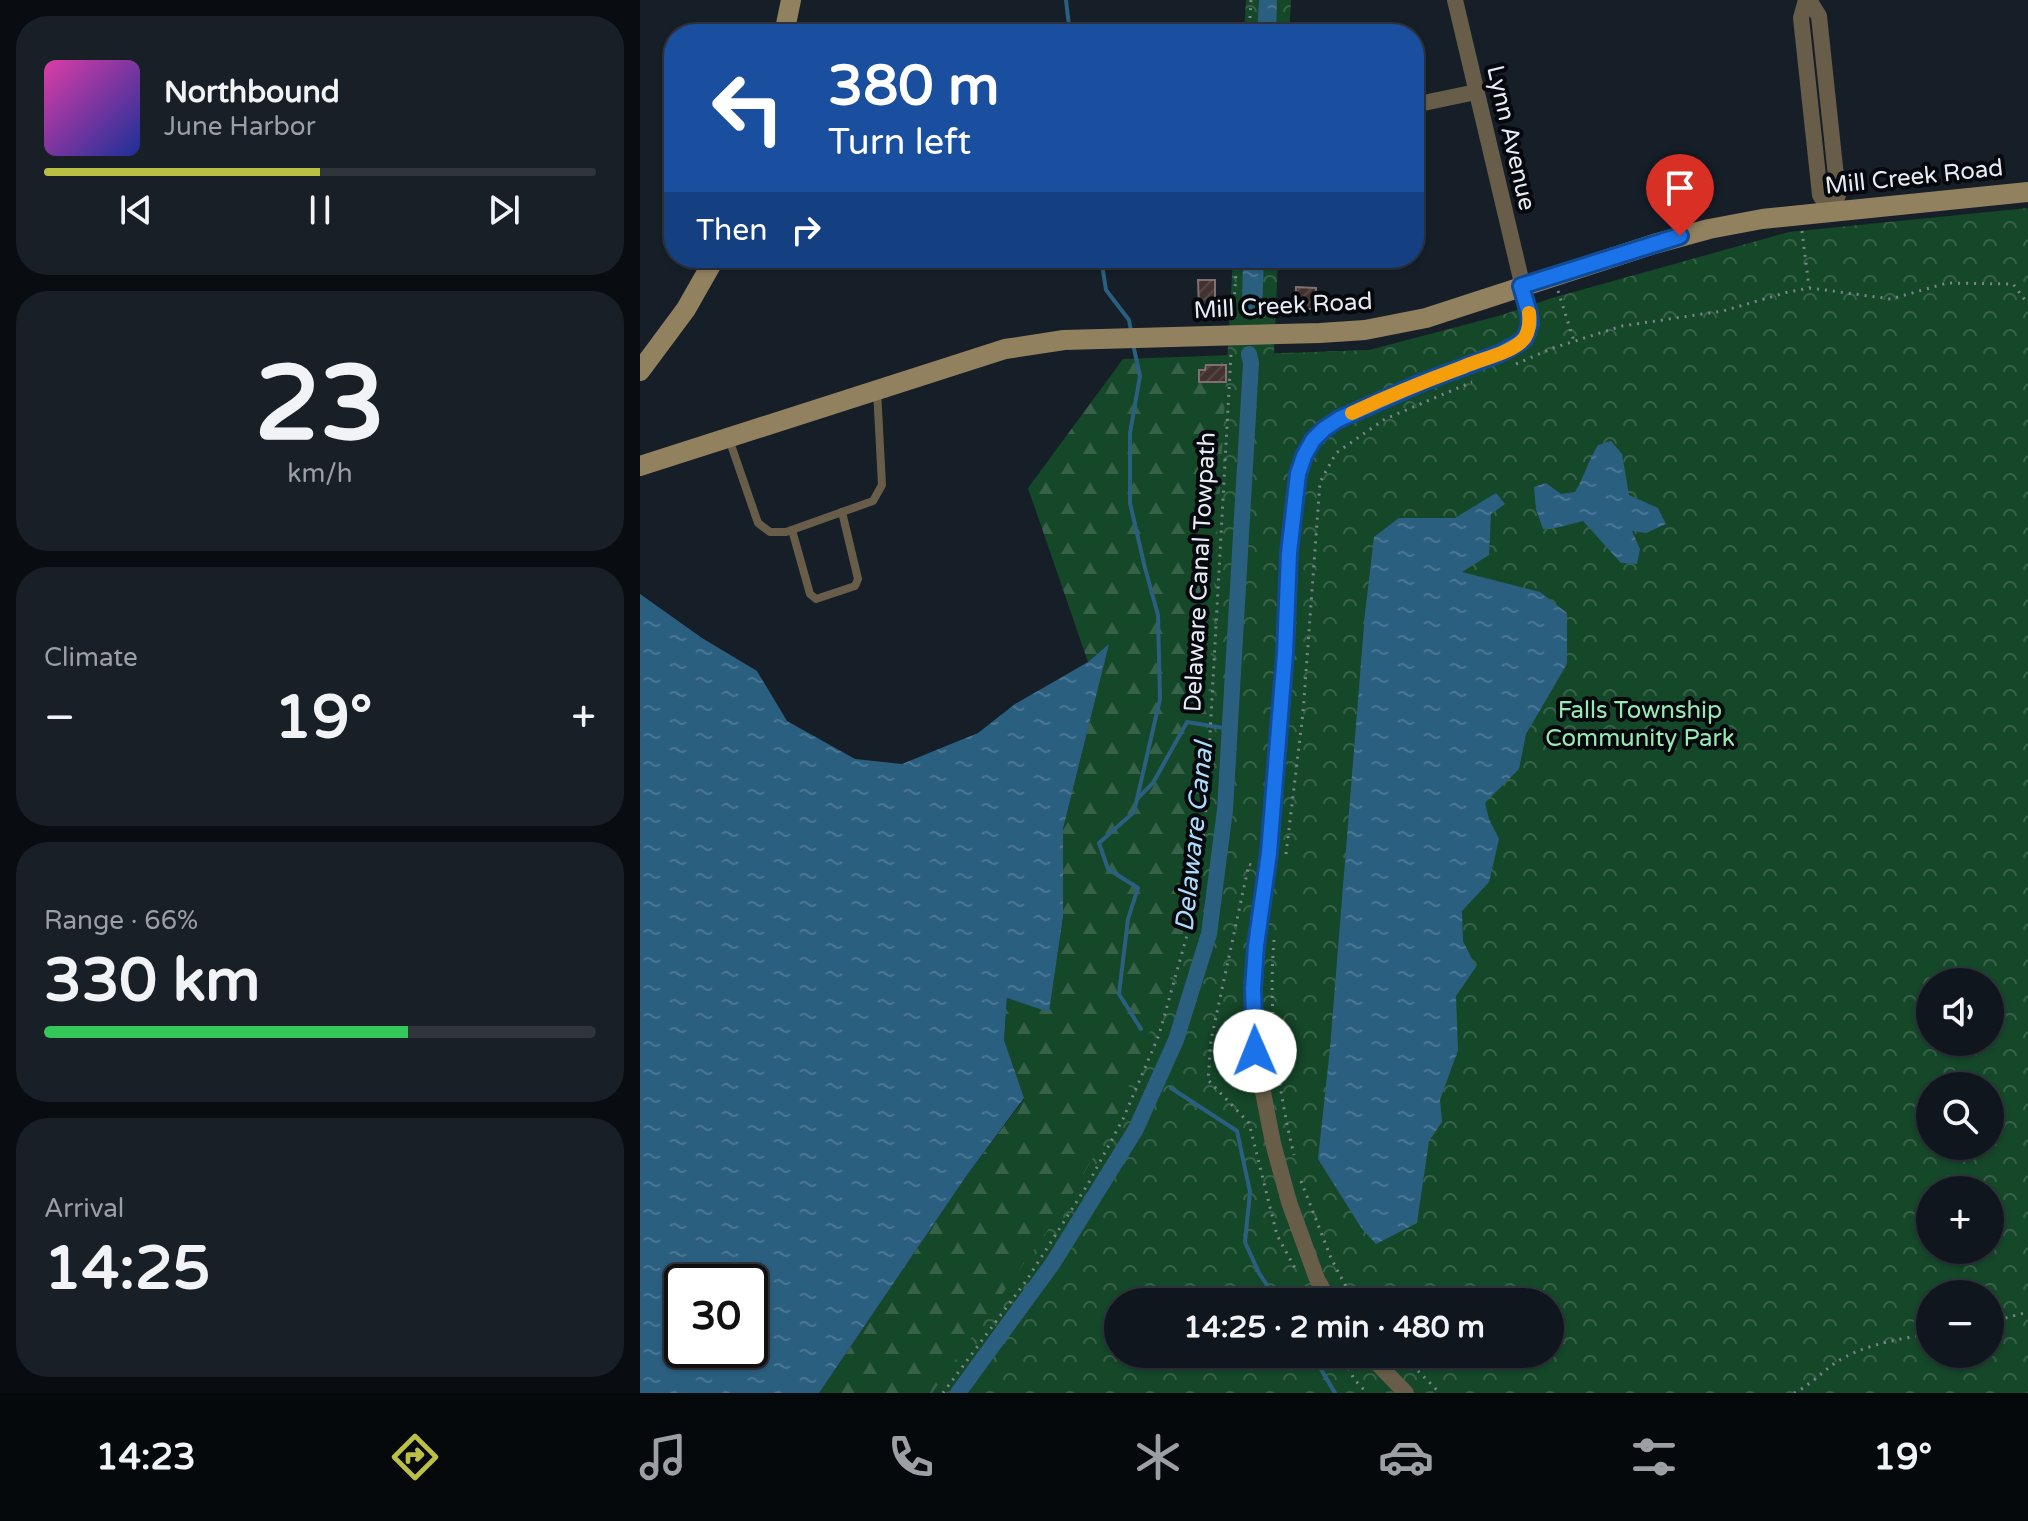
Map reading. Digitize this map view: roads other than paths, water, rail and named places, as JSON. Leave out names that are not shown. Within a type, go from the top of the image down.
[{"type":"main road","points":[[786,24],[791,0]]},
{"type":"main road","name":"Mill Creek Road","points":[[640,466],[1005,349],[1064,340],[1365,330],[1426,318],[1680,236],[1736,224],[2028,192]]},
{"type":"main road","points":[[640,371],[686,309],[709,268]]},
{"type":"street","name":"Lynn Avenue","points":[[1322,1288],[1289,1202],[1273,1143],[1255,1051],[1253,989],[1269,853],[1285,653],[1289,553],[1298,474],[1313,440],[1324,429],[1339,419],[1423,382],[1501,353],[1525,338],[1530,324],[1455,0]]},
{"type":"street","points":[[1807,0],[1801,18],[1820,195],[1831,212]]},
{"type":"street","points":[[1424,103],[1476,92]]},
{"type":"street","points":[[1382,1368],[1406,1393]]},
{"type":"lane","points":[[728,438],[758,523],[770,532],[792,530],[873,501],[882,485],[877,389]]},
{"type":"lane","points":[[792,530],[810,594],[816,599],[855,586],[858,579],[842,512]]},
{"type":"water","points":[[1259,0],[1277,0],[1276,24],[1258,24]]},
{"type":"water","points":[[1243,268],[1264,268],[1262,311],[1246,314],[1242,310]]},
{"type":"water","points":[[1611,441],[1622,454],[1629,495],[1658,508],[1666,524],[1646,533],[1632,531],[1640,549],[1637,564],[1621,563],[1583,521],[1543,529],[1536,509],[1534,487],[1546,483],[1561,494],[1575,492],[1598,445]]},
{"type":"water","points":[[1496,493],[1505,504],[1491,514],[1489,555],[1462,572],[1540,592],[1567,613],[1567,664],[1526,734],[1519,769],[1485,803],[1499,839],[1489,882],[1462,911],[1463,941],[1476,967],[1456,996],[1458,1050],[1440,1100],[1442,1122],[1429,1141],[1417,1223],[1376,1244],[1362,1229],[1318,1159],[1374,537],[1399,518],[1455,518]]},
{"type":"water","points":[[640,594],[702,638],[757,671],[787,721],[855,759],[902,764],[978,733],[1015,704],[1088,662],[1109,644],[1063,829],[1063,917],[1049,1012],[1007,998],[1004,1040],[1024,1098],[967,1175],[819,1393],[640,1393]]},
{"type":"waterway","points":[[1066,0],[1069,24]]},
{"type":"waterway","points":[[1103,268],[1106,290],[1129,320],[1131,331]]},
{"type":"waterway","points":[[1133,344],[1140,376],[1130,433],[1130,503],[1158,615],[1160,699],[1134,812],[1099,843],[1108,869],[1138,888],[1128,919],[1119,994],[1141,1029]]},
{"type":"waterway","name":"Delaware Canal","points":[[958,1393],[1053,1263],[1136,1129],[1176,1040],[1209,934],[1225,810],[1251,363],[1249,354]]},
{"type":"waterway","points":[[1138,798],[1153,783],[1187,722],[1230,729]]},
{"type":"waterway","points":[[1171,1088],[1237,1131],[1250,1192],[1245,1242],[1269,1288]]},
{"type":"waterway","points":[[1320,1368],[1335,1393]]},
{"type":"park label","name":"Falls Township Community Park","points":[[1640,724]]}]
